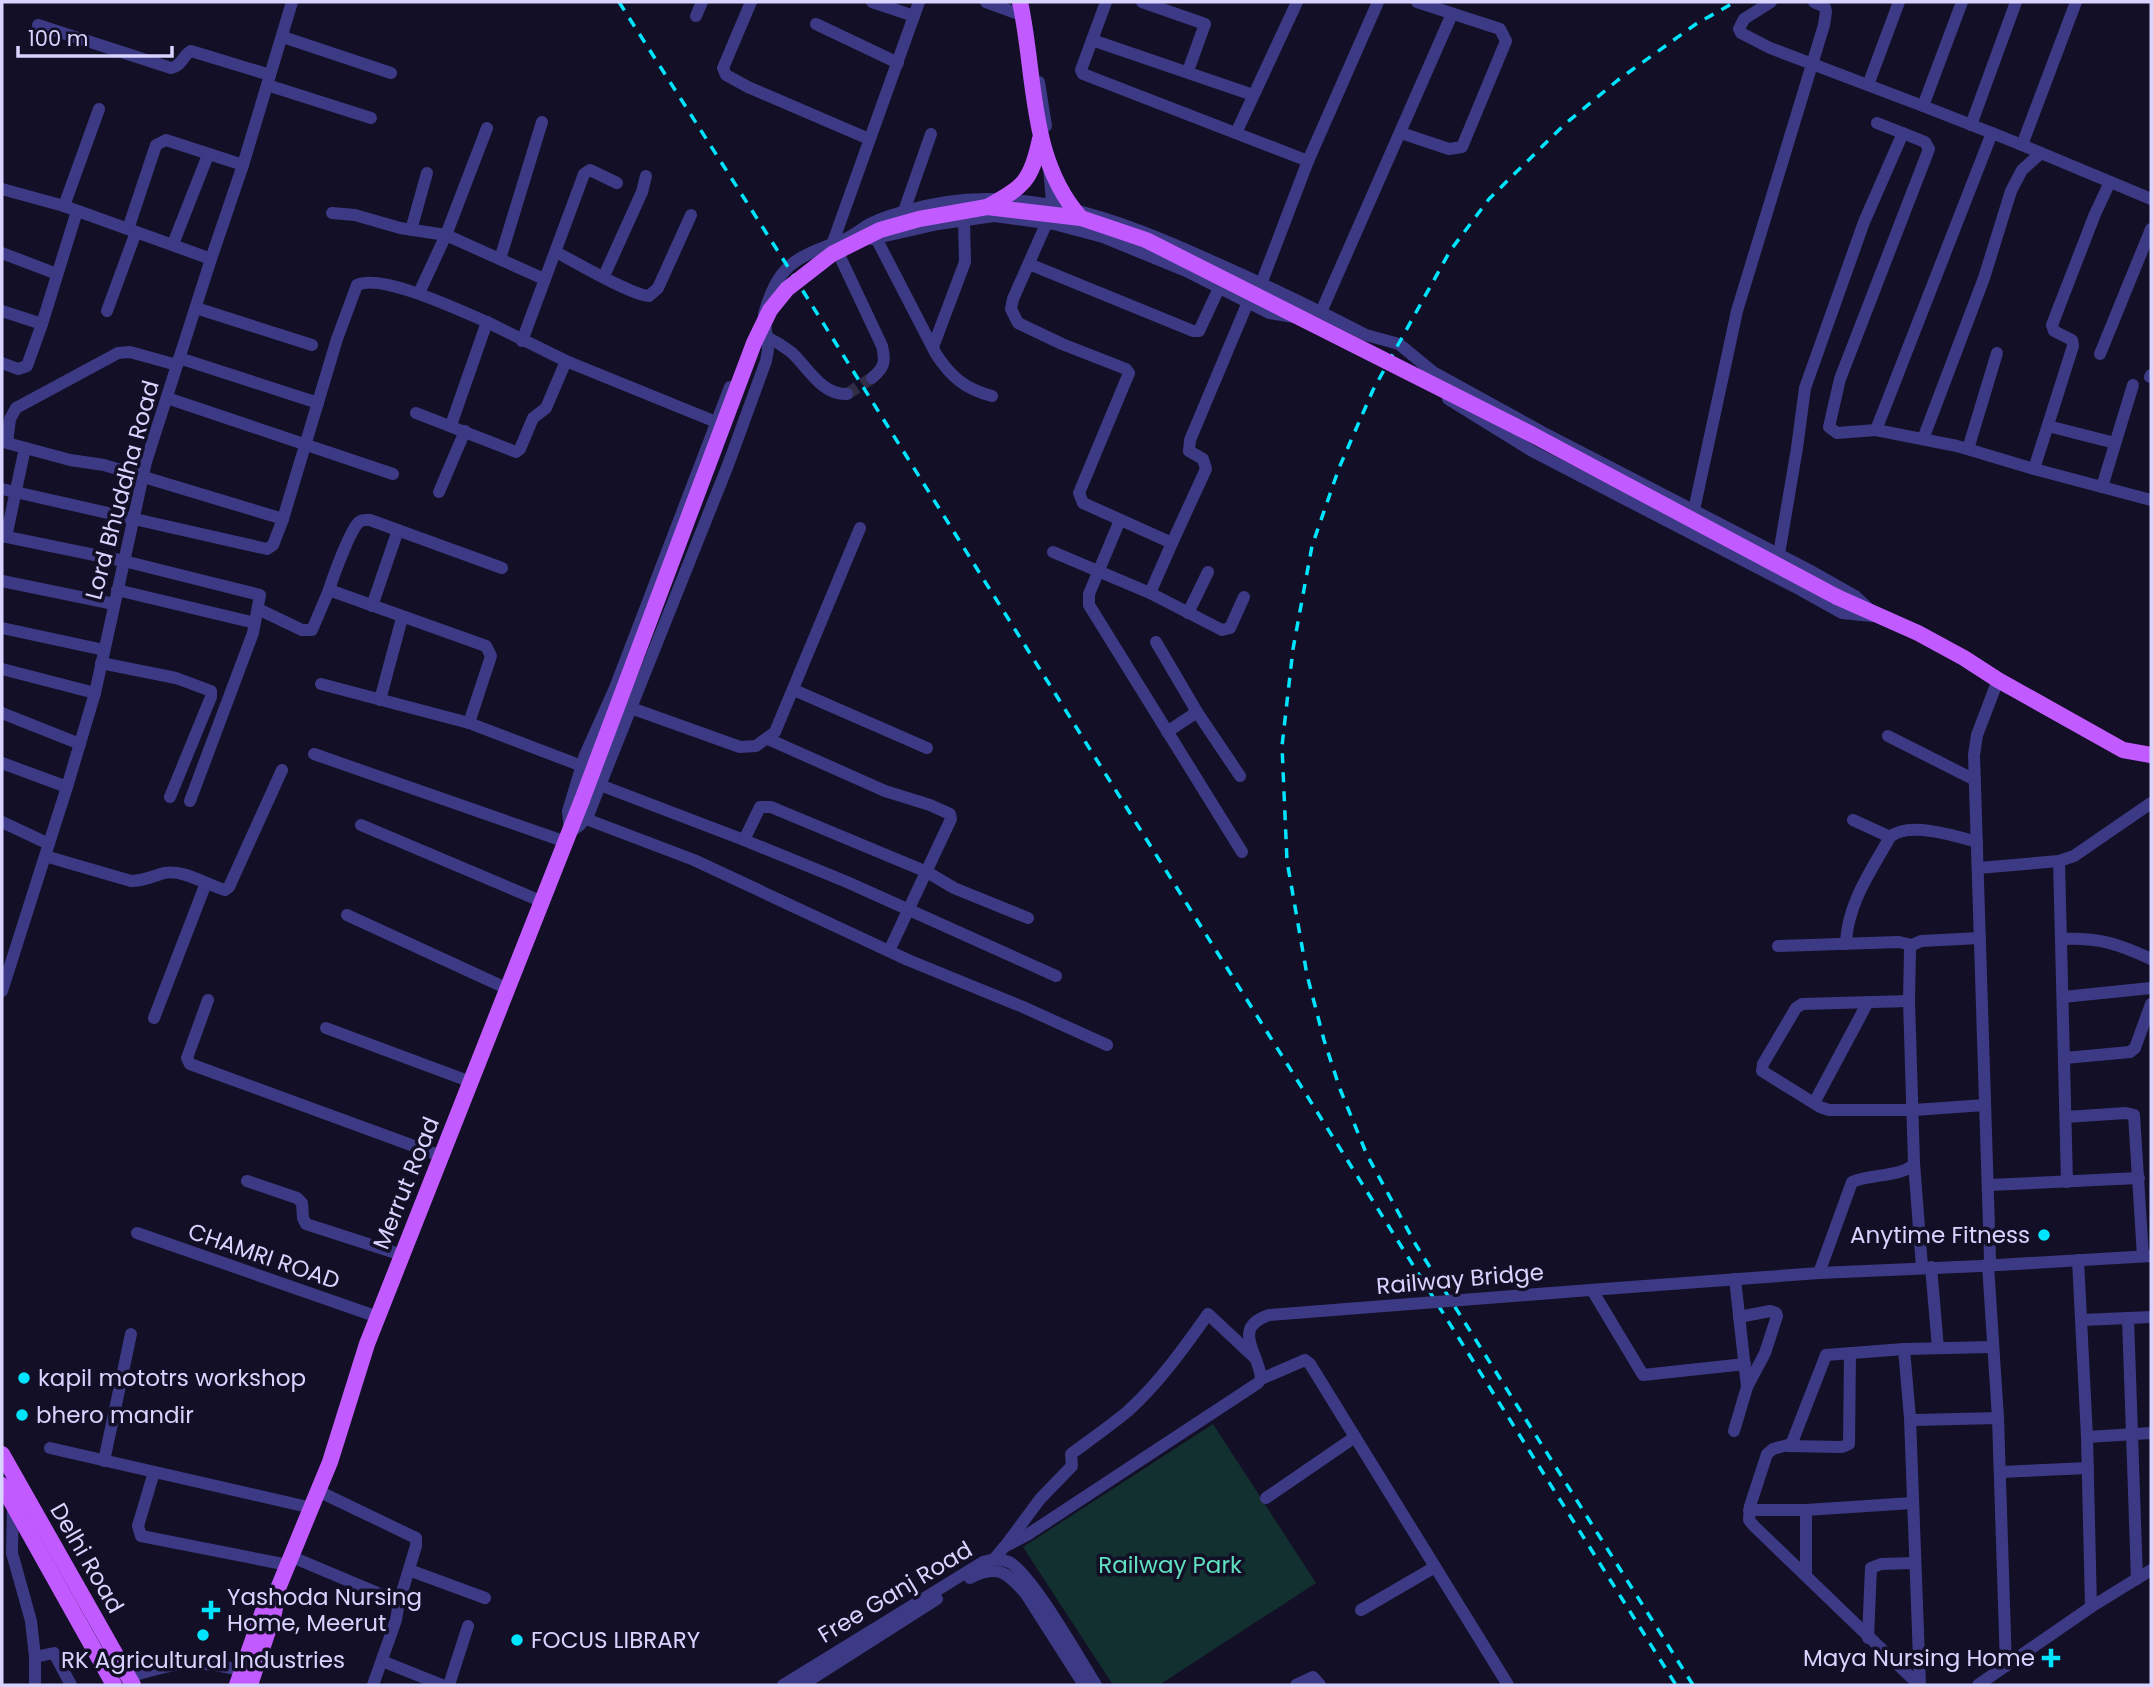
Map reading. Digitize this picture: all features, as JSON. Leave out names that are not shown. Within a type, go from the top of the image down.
[{"type":"main road","points":[[1017,5],[1026,27],[1040,139],[1052,172],[1080,218]]},
{"type":"main road","points":[[987,207],[1028,179],[1040,139]]},
{"type":"main road","points":[[987,207],[1080,218],[1146,240],[1531,434],[1838,597],[1929,639],[2123,750],[2151,755]]},
{"type":"main road","name":"Merrut Road","points":[[243,1681],[264,1608],[279,1586],[312,1508],[378,1317],[568,837],[754,343],[770,310],[800,278],[832,254],[880,230],[953,212],[987,207]]},
{"type":"main road","name":"Delhi Road","points":[[2,1454],[10,1491],[125,1683]]},
{"type":"street","name":"Lord Bhuddha Road","points":[[2,991],[95,693],[133,520],[167,398],[243,165],[292,2]]},
{"type":"street","points":[[696,16],[702,2]]},
{"type":"street","points":[[751,2],[723,68],[726,75],[869,139]]},
{"type":"street","points":[[872,2],[914,16]]},
{"type":"street","points":[[872,378],[883,369],[886,360],[882,346],[833,242],[919,2]]},
{"type":"street","points":[[986,2],[1017,5],[1033,103],[1035,133],[1031,180],[1021,219]]},
{"type":"street","points":[[1026,2],[1044,110],[1052,205],[1050,223],[1029,264],[1011,309],[1018,323],[1126,369],[1129,373],[1079,494],[1083,503],[1172,543]]},
{"type":"street","points":[[1106,2],[1081,70],[1083,74],[1308,161]]},
{"type":"street","points":[[1142,2],[1205,24],[1188,71]]},
{"type":"street","points":[[1236,133],[1297,2]]},
{"type":"street","points":[[1261,284],[1308,161],[1378,2]]},
{"type":"street","points":[[1401,134],[1454,150],[1465,143],[1506,41],[1500,29],[1417,2]]},
{"type":"street","points":[[1771,2],[1740,23],[1741,33],[1770,48],[1992,133],[2151,199]]},
{"type":"street","points":[[1694,510],[1737,311],[1826,12],[1825,7],[1814,2]]},
{"type":"street","points":[[1868,85],[1899,2]]},
{"type":"street","points":[[1923,106],[1962,2]]},
{"type":"street","points":[[1971,125],[2017,2]]},
{"type":"street","points":[[2022,145],[2076,2]]},
{"type":"street","points":[[1320,312],[1452,14]]},
{"type":"street","points":[[816,24],[898,63]]},
{"type":"street","points":[[38,25],[171,68],[180,65],[186,54],[195,52],[371,118]]},
{"type":"street","points":[[283,37],[391,73]]},
{"type":"street","points":[[1092,40],[1253,95]]},
{"type":"street","points":[[64,206],[99,109]]},
{"type":"street","points":[[500,259],[542,122]]},
{"type":"street","points":[[1877,123],[1925,142],[1929,149],[1840,379],[1829,427],[1837,433],[1876,430],[1968,449],[2151,500]]},
{"type":"street","points":[[419,293],[446,235],[487,128]]},
{"type":"street","points":[[1779,554],[1805,388],[1864,222],[1903,133]]},
{"type":"street","points":[[1876,430],[1992,133]]},
{"type":"street","points":[[904,211],[931,134]]},
{"type":"street","points":[[107,311],[158,143],[166,140],[243,165]]},
{"type":"street","points":[[1923,439],[1984,278],[2011,191],[2022,170],[2041,153]]},
{"type":"street","points":[[173,244],[208,155]]},
{"type":"street","points":[[522,341],[586,171],[590,170],[617,183]]},
{"type":"street","points":[[411,230],[426,173]]},
{"type":"street","points":[[604,276],[642,191],[646,176]]},
{"type":"street","points":[[2034,469],[2073,346],[2071,340],[2053,331],[2052,325],[2110,182]]},
{"type":"street","points":[[2,189],[64,206],[211,259]]},
{"type":"street","points":[[568,837],[568,811],[582,766],[615,688],[750,337],[764,313],[779,276],[794,261],[847,238],[872,223],[904,211],[955,201],[991,199],[1052,205],[1120,222],[1174,243],[1366,335],[1399,344],[1433,372],[1779,554],[1855,596],[1876,616]]},
{"type":"street","points":[[2,363],[19,369],[27,366],[77,211]]},
{"type":"street","points":[[332,213],[355,215],[411,230],[446,235],[544,279]]},
{"type":"street","points":[[556,252],[643,295],[654,293],[691,215]]},
{"type":"street","points":[[847,238],[876,238],[994,216],[1050,223],[1104,237],[1279,316],[1320,312]]},
{"type":"street","points":[[933,347],[965,262],[964,221]]},
{"type":"street","points":[[2100,354],[2151,229]]},
{"type":"street","points":[[876,238],[933,347],[954,378],[978,392],[992,396]]},
{"type":"street","points":[[2,253],[57,274]]},
{"type":"street","points":[[1029,264],[1193,331],[1199,331],[1205,323],[1219,288]]},
{"type":"street","points":[[2,489],[267,549],[273,545],[283,519],[337,339],[357,285],[369,281],[419,293],[487,322],[566,361],[716,422]]},
{"type":"street","points":[[1150,593],[1206,469],[1203,459],[1189,451],[1190,440],[1248,302]]},
{"type":"street","points":[[196,308],[312,345]]},
{"type":"street","points":[[2,311],[42,324]]},
{"type":"street","points":[[568,837],[586,819],[728,465],[766,361],[768,350],[764,313]]},
{"type":"street","points":[[451,425],[487,322]]},
{"type":"street","points":[[767,337],[792,353],[811,375],[831,392],[847,394]]},
{"type":"street","points":[[283,519],[104,465],[70,460],[6,443],[12,412],[27,401],[122,352],[178,362],[318,403]]},
{"type":"street","points":[[1968,449],[1997,352]]},
{"type":"street","points":[[416,413],[466,431],[512,452],[518,451],[533,418],[546,408],[566,361]]},
{"type":"street","points":[[1433,372],[1434,382],[1446,398],[1532,451],[1842,613],[1876,616]]},
{"type":"street","points":[[2102,487],[2133,385]]},
{"type":"street","points":[[167,398],[393,474]]},
{"type":"street","points":[[2049,426],[2115,443]]},
{"type":"street","points":[[439,492],[466,431]]},
{"type":"street","points":[[25,448],[17,493],[4,536],[124,561],[260,596],[255,623],[190,801]]},
{"type":"street","points":[[258,609],[302,630],[312,630],[358,523],[363,520],[370,520],[502,568]]},
{"type":"street","points":[[1120,520],[1089,594],[1090,605],[1242,852]]},
{"type":"street","points":[[631,708],[740,747],[748,748],[768,739],[775,732],[794,690],[860,528]]},
{"type":"street","points":[[372,606],[398,530]]},
{"type":"street","points":[[1054,552],[1150,593],[1216,628],[1230,628],[1244,597]]},
{"type":"street","points":[[1188,613],[1208,572]]},
{"type":"street","points":[[2,582],[114,604]]},
{"type":"street","points":[[117,590],[255,623]]},
{"type":"street","points":[[329,590],[486,646],[491,656],[469,723]]},
{"type":"street","points":[[380,700],[402,618]]},
{"type":"street","points":[[2,628],[210,690],[211,697],[170,797]]},
{"type":"street","points":[[1156,642],[1197,712],[1240,776]]},
{"type":"street","points":[[2,669],[95,693]]},
{"type":"street","points":[[1998,680],[1977,735],[1974,755],[1989,1185],[1988,1265],[1998,1418],[2006,1666]]},
{"type":"street","points":[[321,684],[469,723],[582,766]]},
{"type":"street","points":[[794,690],[927,748]]},
{"type":"street","points":[[211,697],[229,698]]},
{"type":"street","points":[[1167,732],[1197,712]]},
{"type":"street","points":[[2,713],[80,744]]},
{"type":"street","points":[[1888,736],[1975,780]]},
{"type":"street","points":[[768,739],[885,791],[947,812],[951,819],[889,951]]},
{"type":"street","points":[[314,754],[568,837]]},
{"type":"street","points":[[2,763],[67,788]]},
{"type":"street","points":[[2,822],[47,850],[131,881],[176,873],[225,890],[229,887],[282,770]]},
{"type":"street","points":[[600,785],[744,840],[1056,976]]},
{"type":"street","points":[[1979,868],[2059,860],[2087,849],[2151,804]]},
{"type":"street","points":[[744,840],[760,807],[771,807],[927,872],[954,888],[1028,918]]},
{"type":"street","points":[[586,819],[694,860],[889,951],[1107,1045]]},
{"type":"street","points":[[1853,820],[1890,836]]},
{"type":"street","points":[[361,825],[542,902]]},
{"type":"street","points":[[1846,944],[1850,911],[1890,836],[1899,831],[1914,830],[1978,842]]},
{"type":"street","points":[[2059,860],[2067,1182]]},
{"type":"street","points":[[154,1018],[206,883]]},
{"type":"street","points":[[347,915],[508,989]]},
{"type":"street","points":[[1777,946],[1899,942],[1912,945],[1921,941],[1980,938]]},
{"type":"street","points":[[2061,939],[2091,938],[2108,941],[2151,959]]},
{"type":"street","points":[[1912,945],[1909,1001],[1914,1163],[1938,1348]]},
{"type":"street","points":[[2063,997],[2151,988]]},
{"type":"street","points":[[208,1000],[187,1058],[190,1064],[441,1156]]},
{"type":"street","points":[[1909,1001],[1802,1004],[1796,1009],[1763,1064],[1762,1071],[1829,1110],[1914,1110],[1985,1105]]},
{"type":"street","points":[[1814,1103],[1868,1002]]},
{"type":"street","points":[[2065,1058],[2130,1052],[2135,1048],[2151,1004]]},
{"type":"street","points":[[326,1028],[471,1082]]},
{"type":"street","points":[[2066,1116],[2126,1113],[2134,1115],[2147,1256]]},
{"type":"street","points":[[1819,1273],[1852,1182],[1908,1170],[1914,1163]]},
{"type":"street","points":[[1989,1185],[2139,1178]]},
{"type":"street","points":[[247,1181],[297,1198],[302,1203],[306,1224],[402,1255]]},
{"type":"street","name":"CHAMRI ROAD","points":[[137,1233],[378,1317]]},
{"type":"street","name":"Railway Bridge","points":[[1254,1357],[1250,1331],[1257,1319],[1269,1315],[1819,1273],[2147,1256]]},
{"type":"street","points":[[2078,1260],[2087,1437],[2091,1607]]},
{"type":"street","points":[[1735,1279],[1747,1387]]},
{"type":"street","points":[[1592,1290],[1643,1375],[1745,1364]]},
{"type":"street","points":[[1734,1431],[1747,1387],[1765,1353],[1777,1316],[1770,1311],[1739,1317]]},
{"type":"street","points":[[995,1558],[1040,1499],[1072,1466],[1071,1454],[1142,1397],[1181,1352],[1208,1314],[1254,1357],[1261,1379]]},
{"type":"street","points":[[2082,1320],[2151,1317]]},
{"type":"street","points":[[2128,1318],[2137,1578]]},
{"type":"street","points":[[104,1461],[131,1334]]},
{"type":"street","points":[[1788,1446],[1793,1440],[1823,1359],[1830,1354],[1904,1349],[1992,1348]]},
{"type":"street","points":[[1904,1349],[1910,1418],[1919,1685]]},
{"type":"street","points":[[1850,1353],[1849,1444],[1773,1449],[1767,1454],[1749,1510],[1749,1520],[1919,1685]]},
{"type":"street","points":[[1004,1547],[1027,1535],[1261,1379],[1305,1360],[1310,1364],[1508,1685]]},
{"type":"street","points":[[1910,1418],[1998,1418]]},
{"type":"street","points":[[2087,1437],[2151,1433]]},
{"type":"street","points":[[1266,1498],[1355,1437]]},
{"type":"street","points":[[50,1448],[312,1508]]},
{"type":"street","points":[[2000,1472],[2088,1468]]},
{"type":"street","points":[[154,1472],[138,1526],[141,1536],[290,1561],[399,1602]]},
{"type":"street","points":[[10,1491],[11,1543],[14,1566],[28,1607],[35,1657],[35,1685]]},
{"type":"street","points":[[318,1491],[414,1535],[417,1541],[396,1620],[373,1685]]},
{"type":"street","points":[[1749,1510],[1806,1510],[1912,1503]]},
{"type":"street","points":[[1806,1510],[1807,1576]]},
{"type":"street","name":"Free Ganj Road","points":[[783,1685],[983,1562],[995,1558],[1008,1562],[1028,1580],[1096,1685]]},
{"type":"street","points":[[1868,1638],[1871,1568],[1881,1564],[1914,1563]]},
{"type":"street","points":[[1361,1610],[1435,1567]]},
{"type":"street","points":[[409,1570],[485,1598]]},
{"type":"street","points":[[802,1685],[974,1576],[981,1572],[997,1570],[1014,1581],[1026,1594],[1084,1685]]},
{"type":"street","points":[[1978,1685],[2091,1607],[2151,1570]]},
{"type":"street","points":[[449,1685],[468,1626]]},
{"type":"street","points":[[35,1657],[54,1653],[71,1685]]},
{"type":"street","points":[[382,1661],[442,1685]]},
{"type":"street","points":[[125,1683],[185,1662],[214,1664],[243,1681]]},
{"type":"street","points":[[1296,1685],[1313,1677],[1320,1685]]},
{"type":"green space","name":"Railway Park","points":[[1213,1424],[1316,1583],[1159,1685],[1113,1685],[1023,1547]]},
{"type":"tunnel","points":[[847,394],[872,378]]},
{"type":"railway","points":[[619,2],[788,267],[1676,1685]]},
{"type":"railway","points":[[1693,1685],[1416,1245],[1367,1155],[1340,1089],[1307,975],[1287,861],[1282,746],[1293,649],[1312,546],[1339,468],[1373,390],[1450,251],[1489,199],[1565,124],[1618,80],[1696,24],[1735,2]]},
{"type":"place","name":"Anytime Fitness","points":[[2044,1235]]},
{"type":"place","name":"kapil mototrs workshop","points":[[24,1378]]},
{"type":"place","name":"bhero mandir","points":[[22,1415]]},
{"type":"place","name":"Yashoda Nursing Home, Meerut","points":[[211,1610]]},
{"type":"place","name":"RK Agricultural Industries","points":[[203,1635]]},
{"type":"place","name":"FOCUS LIBRARY","points":[[517,1640]]},
{"type":"place","name":"Maya Nursing Home","points":[[2051,1658]]}]
